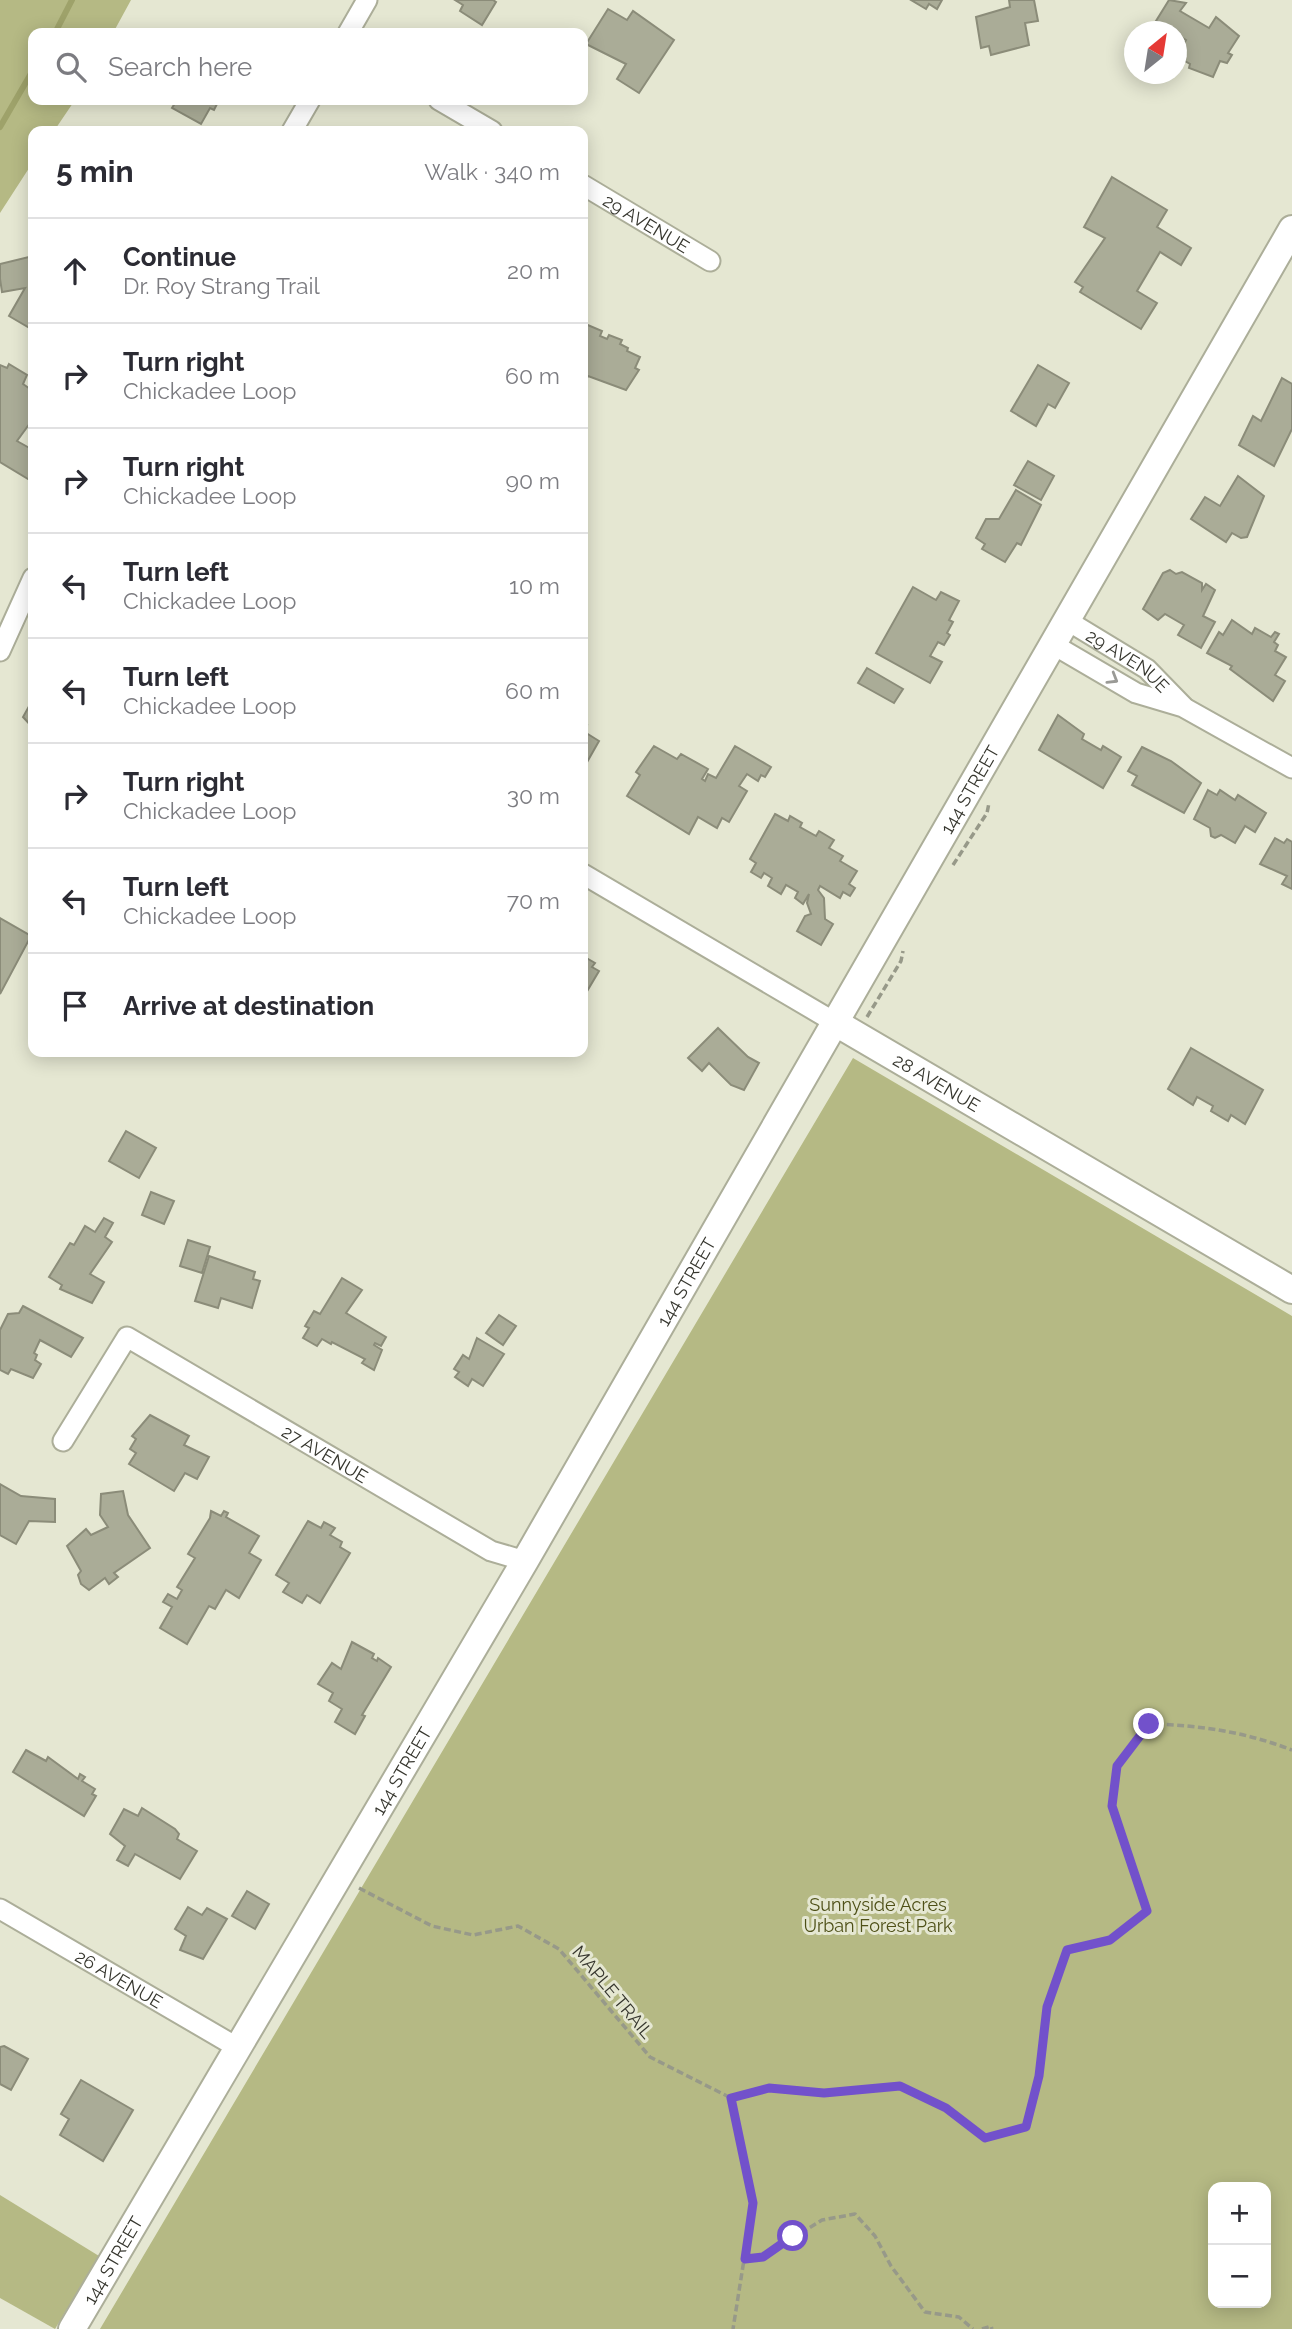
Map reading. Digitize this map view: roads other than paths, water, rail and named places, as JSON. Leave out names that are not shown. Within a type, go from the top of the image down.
[{"type":"street","points":[[351,28],[368,0]]},
{"type":"street","points":[[295,126],[307,105]]},
{"type":"street","points":[[448,105],[483,126]]},
{"type":"street","name":"29 AVENUE","points":[[588,188],[710,261]]},
{"type":"street","name":"144 STREET","points":[[72,2329],[240,2049],[524,1561],[1292,229]]},
{"type":"street","points":[[0,651],[28,589]]},
{"type":"street","name":"29 AVENUE","points":[[1068,621],[1147,669],[1184,707]]},
{"type":"street","name":"29 AVENUE","points":[[1054,645],[1136,693],[1184,707],[1292,768]]},
{"type":"street","name":"28 AVENUE","points":[[588,876],[1292,1290]]},
{"type":"street","name":"27 AVENUE","points":[[63,1441],[127,1337],[491,1551],[524,1561]]},
{"type":"street","name":"26 AVENUE","points":[[0,1909],[240,2049]]},
{"type":"waterway","points":[[58,28],[72,0]]},
{"type":"waterway","points":[[0,127],[28,79]]},
{"type":"park label","name":"Sunnyside Acres Urban Forest Park","points":[[878,1914]]}]
